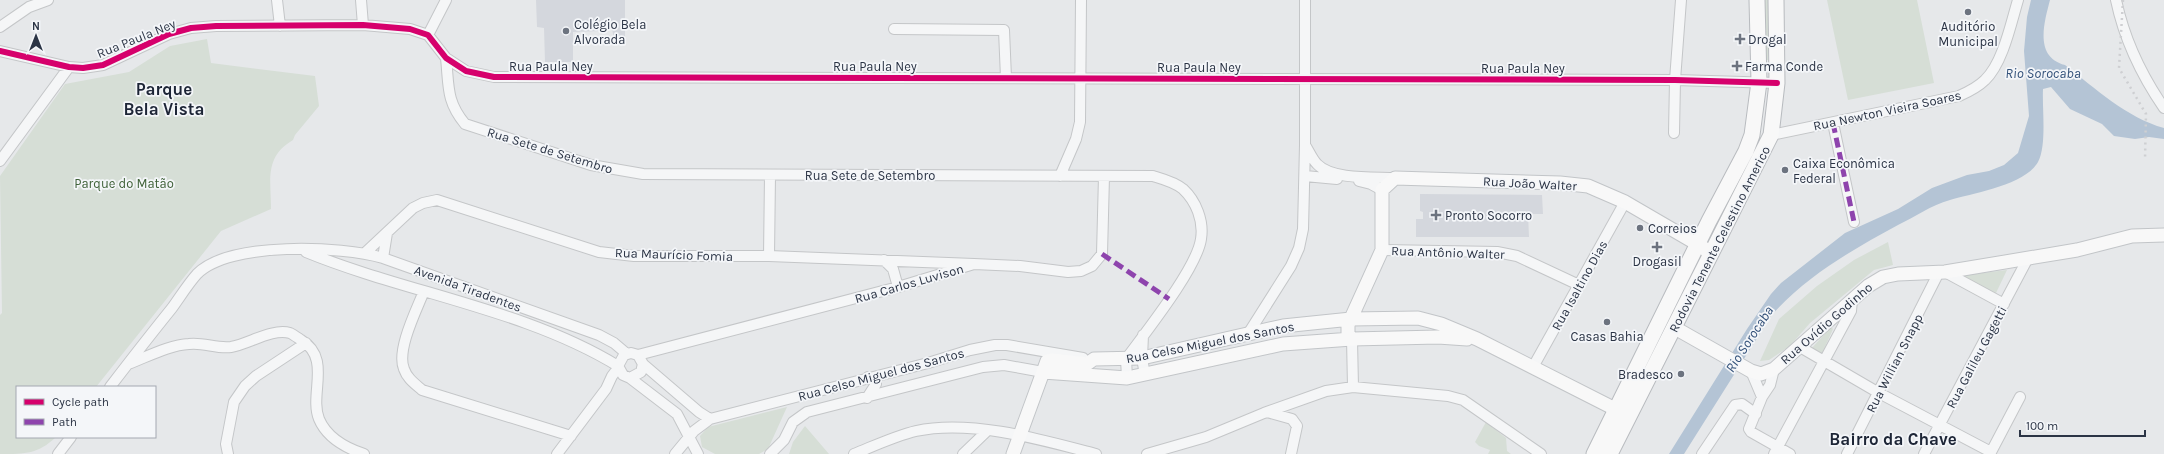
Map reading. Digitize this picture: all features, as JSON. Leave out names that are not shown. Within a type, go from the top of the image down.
[{"type":"highway","name":"Rodovia Tenente Celestino Americo","points":[[1616,409],[1746,151],[1754,128],[1759,82],[1757,0]]},
{"type":"highway","points":[[1771,135],[1777,83],[1776,0]]},
{"type":"highway","points":[[1755,115],[1765,130],[1771,135]]},
{"type":"highway","name":"Rodovia Tenente Celestino Americo","points":[[1630,416],[1771,135]]},
{"type":"highway","points":[[1594,454],[1616,409]]},
{"type":"highway","points":[[1610,454],[1630,416]]},
{"type":"main road","name":"Rua João Walter","points":[[1395,178],[1560,183],[1588,186],[1625,202],[1698,245],[1710,255]]},
{"type":"main road","points":[[1352,339],[1348,334],[1347,329],[1382,250],[1382,190],[1395,178]]},
{"type":"main road","name":"Rua Ovídio Godinho","points":[[1748,371],[1761,374],[1774,369],[1852,300],[1876,280],[1883,277],[1942,272],[2027,260],[2077,250],[2132,236],[2164,235]]},
{"type":"main road","name":"Rua Celso Miguel dos Santos","points":[[1094,359],[1142,358],[1283,326],[1351,319],[1418,318],[1441,324],[1477,339],[1630,416]]},
{"type":"main road","points":[[1675,328],[1748,371]]},
{"type":"main road","points":[[1245,350],[1250,346],[1248,334]]},
{"type":"main road","name":"Rua Celso Miguel dos Santos","points":[[1043,372],[1127,378],[1145,376],[1245,350],[1283,344],[1352,339],[1438,337],[1477,339]]},
{"type":"main road","points":[[1014,454],[1047,361],[1052,360],[1087,364],[1094,359]]},
{"type":"street","points":[[0,27],[31,4],[48,0]]},
{"type":"street","points":[[277,0],[280,26]]},
{"type":"street","points":[[361,0],[363,25]]},
{"type":"street","points":[[428,35],[446,0]]},
{"type":"street","points":[[1060,176],[1076,139],[1080,122],[1081,0]]},
{"type":"street","points":[[1248,334],[1291,266],[1299,248],[1302,229],[1305,176],[1305,0]]},
{"type":"street","points":[[1674,133],[1675,80],[1681,0]]},
{"type":"street","name":"Rua Newton Vieira Soares","points":[[1771,135],[1959,96],[1974,88],[1986,80],[1994,68],[2001,53],[2018,0]]},
{"type":"street","points":[[2116,0],[2121,24],[2153,92],[2164,108]]},
{"type":"street","name":"Rua Paula Ney","points":[[0,51],[69,67],[103,65],[169,34],[191,28],[216,26],[363,25],[410,29],[428,35],[446,58],[466,71],[494,77],[1306,78],[1675,80],[1777,83]]},
{"type":"street","points":[[894,29],[1004,30],[1006,78]]},
{"type":"street","name":"Rua Sete de Setembro","points":[[446,58],[450,98],[455,111],[465,124],[610,169],[643,174],[1153,176],[1173,183],[1183,189],[1194,202],[1202,223],[1201,239],[1196,256],[1169,299],[1126,359]]},
{"type":"street","points":[[0,161],[69,67]]},
{"type":"street","points":[[1833,122],[1854,222]]},
{"type":"street","name":"Rua João Walter","points":[[1305,145],[1317,164],[1326,171],[1339,175],[1395,178]]},
{"type":"street","points":[[769,256],[770,175]]},
{"type":"street","name":"Rua Carlos Luvison","points":[[636,358],[898,287],[974,264],[1020,266],[1068,272],[1081,271],[1092,266],[1102,254],[1104,176]]},
{"type":"street","points":[[1305,176],[1365,181],[1382,190]]},
{"type":"street","name":"Rua Maurício Fomia","points":[[365,253],[413,208],[423,203],[437,200],[599,252],[634,256],[769,256],[974,264]]},
{"type":"street","name":"Rua Isaltino Dias","points":[[1533,367],[1625,202]]},
{"type":"street","points":[[383,258],[387,233]]},
{"type":"street","name":"Avenida Tiradentes","points":[[111,386],[198,273],[219,260],[267,249],[343,250],[365,253],[383,258],[599,335],[636,358],[699,412],[710,419]]},
{"type":"street","name":"Avenida Tiradentes","points":[[300,249],[339,265],[502,315],[571,342],[618,367]]},
{"type":"street","points":[[339,265],[338,257],[343,250]]},
{"type":"street","name":"Rua Antônio Walter","points":[[1382,250],[1497,252],[1517,256],[1579,285]]},
{"type":"street","points":[[884,260],[893,269],[898,287]]},
{"type":"street","name":"Rua Galileu Gagetti","points":[[1924,454],[2027,260]]},
{"type":"street","points":[[1942,272],[2004,304]]},
{"type":"street","name":"Rua Willian Snapp","points":[[1847,454],[1942,272]]},
{"type":"street","points":[[424,291],[403,348],[403,367],[409,379],[422,390],[571,436]]},
{"type":"street","points":[[1776,451],[1823,360],[1851,311],[1852,300]]},
{"type":"street","points":[[128,364],[189,344],[223,348],[238,346],[270,335],[290,333],[306,343],[313,352],[318,366],[319,419],[335,440],[364,454]]},
{"type":"street","points":[[1143,335],[1142,358],[1145,376]]},
{"type":"street","points":[[1352,339],[1353,387]]},
{"type":"street","points":[[228,454],[226,444],[234,402],[245,386],[256,376],[306,343]]},
{"type":"street","name":"Rua Celso Miguel dos Santos","points":[[710,419],[995,345],[1007,345],[1094,359]]},
{"type":"street","points":[[1800,347],[1879,393],[1940,424],[1990,453],[2020,397]]},
{"type":"street","points":[[557,454],[606,389],[618,367],[621,358],[636,358],[641,372],[606,389]]},
{"type":"street","points":[[1126,359],[1127,378]]},
{"type":"street","name":"Rua Celso Miguel dos Santos","points":[[770,454],[784,440],[793,422],[807,412],[867,398],[983,367],[1004,365],[1043,372]]},
{"type":"street","points":[[618,367],[620,372],[629,377],[677,414],[698,454]]},
{"type":"street","points":[[1774,369],[1770,385],[1762,397],[1749,429],[1776,451],[1790,454]]},
{"type":"street","points":[[1748,371],[1762,397]]},
{"type":"street","points":[[867,398],[876,384],[874,380],[868,377]]},
{"type":"street","points":[[1147,454],[1206,438],[1267,412],[1326,391],[1353,387],[1448,396],[1463,400],[1541,454]]},
{"type":"street","points":[[1702,454],[1735,405],[1742,404],[1756,414]]},
{"type":"street","points":[[1267,412],[1292,419],[1297,426],[1291,454]]},
{"type":"street","points":[[675,454],[688,436],[710,419]]},
{"type":"street","points":[[854,454],[916,431],[941,427],[987,430],[1021,435],[1096,454]]},
{"type":"street","points":[[963,454],[987,430]]},
{"type":"street","points":[[58,454],[70,438]]},
{"type":"street","points":[[779,454],[784,440]]},
{"type":"shaded area","name":"Colégio Bela Alvorada","points":[[536,0],[625,0],[625,37],[614,38],[611,25],[602,24],[602,31],[573,32],[573,62],[545,62],[544,28],[537,27]]},
{"type":"shaded area","points":[[1420,194],[1542,195],[1543,214],[1528,214],[1529,237],[1416,237],[1416,219],[1423,219],[1423,212],[1420,211]]},
{"type":"green space","points":[[1764,0],[1769,0],[1768,60],[1766,60]]},
{"type":"green space","points":[[1827,0],[1917,0],[1934,83],[1848,100]]},
{"type":"green space","name":"Parque do Matão","points":[[207,39],[211,63],[315,76],[319,106],[295,135],[293,140],[277,154],[273,162],[270,179],[271,209],[221,231],[97,386],[16,386],[16,438],[55,438],[43,447],[31,452],[0,454],[0,315],[2,313],[0,176],[65,84],[129,72],[170,46]]},
{"type":"green space","points":[[1888,242],[1893,265],[1874,270],[1810,323],[1790,346],[1769,360],[1760,361],[1779,319],[1817,286],[1854,260]]},
{"type":"green space","points":[[2007,270],[1996,293],[1993,294],[1958,276]]},
{"type":"green space","points":[[1831,327],[1833,329],[1821,356],[1810,350]]},
{"type":"green space","points":[[787,407],[768,449],[759,454],[715,454],[702,447],[700,436],[708,427]]},
{"type":"green space","points":[[1486,422],[1506,438],[1507,451],[1511,454],[1488,454],[1490,450],[1479,446],[1475,442]]},
{"type":"green space","points":[[805,426],[829,454],[789,454],[793,442]]},
{"type":"water","name":"Rio Sorocaba","points":[[2031,0],[2050,0],[2044,29],[2045,47],[2049,55],[2055,61],[2065,65],[2124,110],[2164,128],[2164,139],[2149,137],[2135,139],[2114,136],[2102,124],[2070,109],[2051,87],[2043,89],[2044,127],[2041,155],[2038,162],[2031,170],[2022,177],[1998,187],[1943,202],[1930,208],[1864,244],[1814,276],[1799,288],[1771,316],[1684,454],[1669,454],[1747,329],[1771,294],[1781,283],[1845,233],[1898,209],[1932,188],[1967,175],[1989,171],[2004,165],[2018,153],[2029,116],[2024,51],[2027,17]]},
{"type":"railway","points":[[2123,0],[2119,68],[2146,114],[2145,159]]},
{"type":"marked path","points":[[1833,123],[1854,222]]},
{"type":"marked path","points":[[1102,254],[1169,299]]},
{"type":"cycle path","points":[[0,51],[69,67],[83,68],[103,65],[169,34],[191,28],[216,26],[363,25],[410,29],[428,35],[446,58],[466,71],[494,77],[1675,80],[1777,83]]},
{"type":"place","name":"Auditório Municipal","points":[[1968,12]]},
{"type":"place","name":"Colégio Bela Alvorada","points":[[566,31]]},
{"type":"place","name":"Drogal","points":[[1740,39]]},
{"type":"place","name":"Farma Conde","points":[[1737,66]]},
{"type":"place","name":"Caixa Econômica Federal","points":[[1785,170]]},
{"type":"place","name":"Pronto Socorro","points":[[1436,215]]},
{"type":"place","name":"Correios","points":[[1640,228]]},
{"type":"place","name":"Drogasil","points":[[1657,247]]},
{"type":"place","name":"Casas Bahia","points":[[1607,322]]},
{"type":"place","name":"Bradesco","points":[[1681,374]]},
{"type":"district","name":"Parque Bela Vista","points":[[164,99]]},
{"type":"district","name":"Bairro da Chave","points":[[1893,439]]}]
